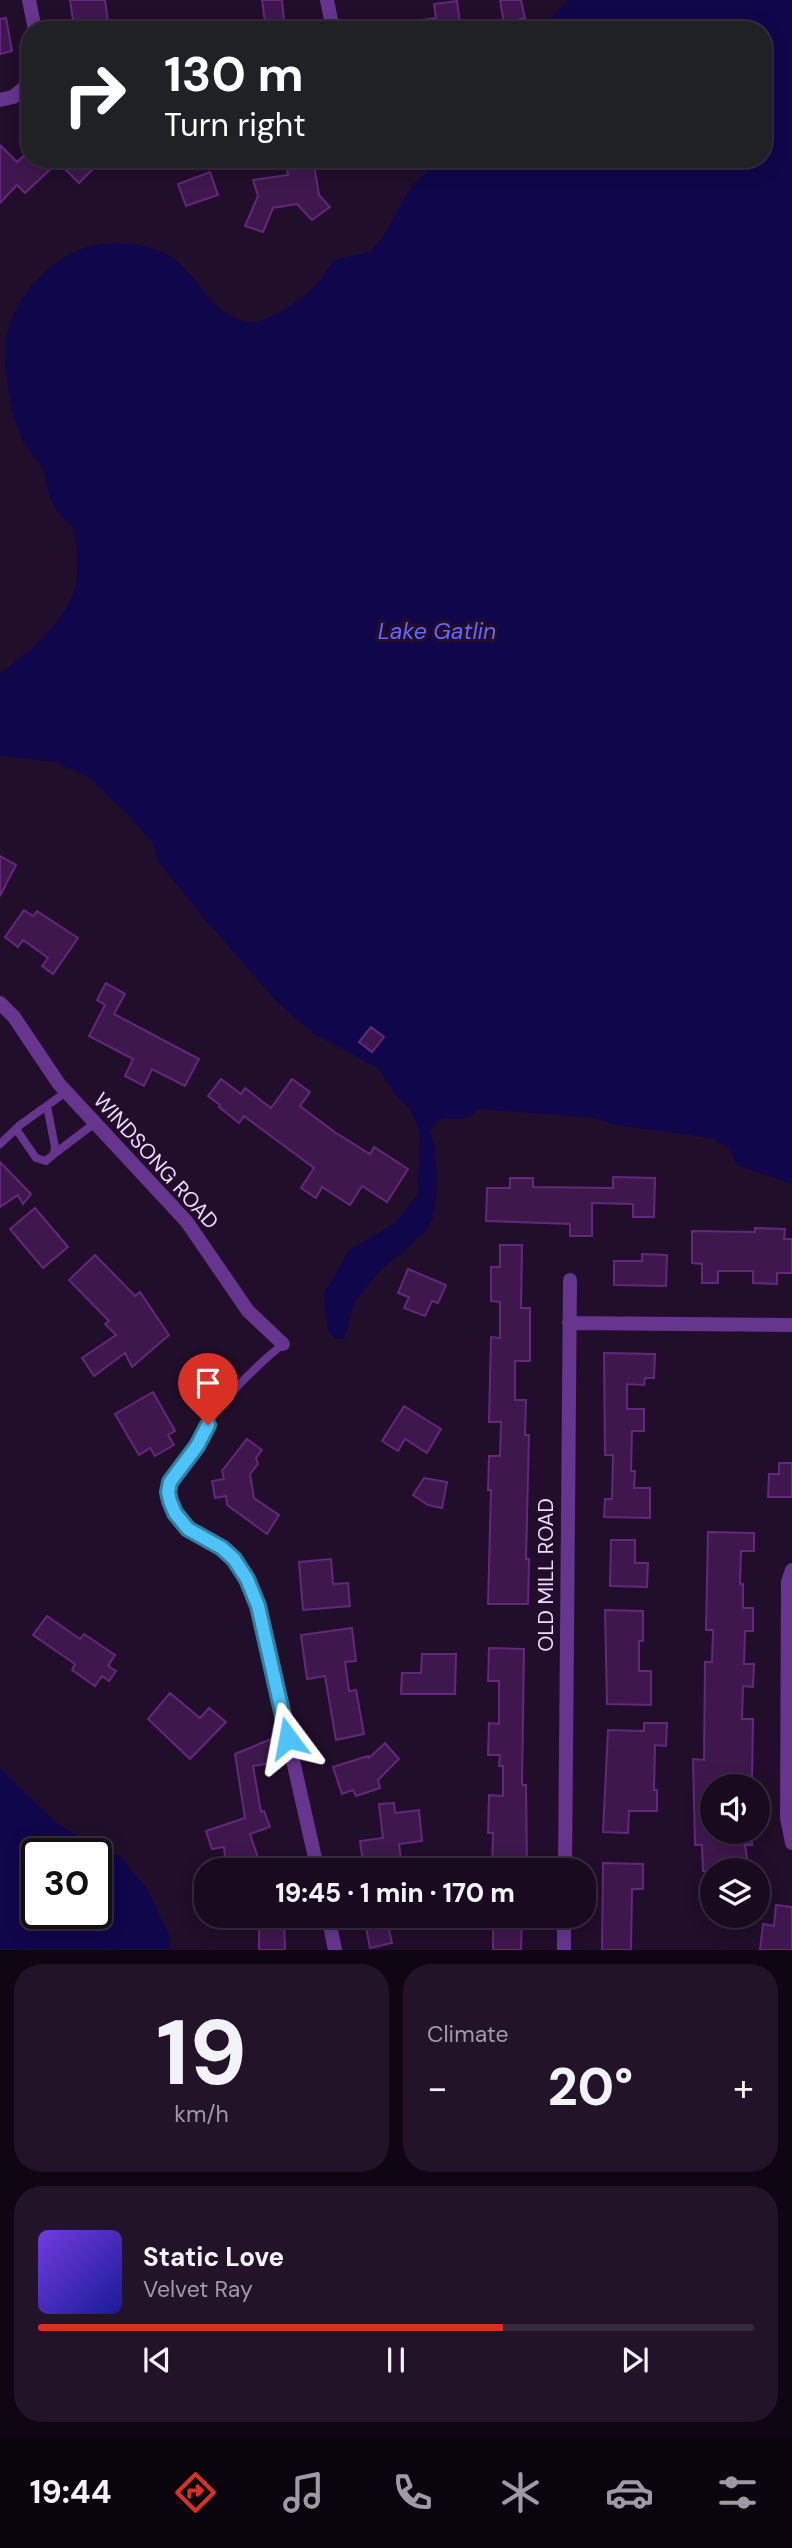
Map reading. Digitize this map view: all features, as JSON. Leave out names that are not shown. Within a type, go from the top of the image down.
[{"type":"street","points":[[29,0],[32,21]]},
{"type":"street","points":[[327,0],[331,21]]},
{"type":"street","points":[[0,100],[13,97],[21,90]]},
{"type":"street","name":"WINDSONG ROAD","points":[[0,1003],[15,1017],[66,1092],[187,1222],[248,1311],[283,1344]]},
{"type":"street","name":"OLD MILL ROAD","points":[[565,1858],[570,1280]]},
{"type":"street","points":[[569,1323],[792,1325]]},
{"type":"street","points":[[188,1529],[222,1548],[234,1559],[247,1579],[258,1606],[314,1858]]},
{"type":"street","points":[[792,1570],[788,1582],[787,1818],[792,1843]]},
{"type":"street","points":[[330,1928],[335,1950]]},
{"type":"street","points":[[564,1928],[564,1950]]},
{"type":"lane","points":[[0,1144],[66,1092]]},
{"type":"lane","points":[[47,1106],[54,1154]]},
{"type":"lane","points":[[16,1129],[36,1158],[46,1161],[95,1123]]},
{"type":"lane","points":[[188,1529],[175,1513],[170,1501],[170,1482],[197,1446],[223,1402],[255,1366],[283,1344]]},
{"type":"water","name":"Lake Gatlin","points":[[569,0],[792,0],[792,1184],[737,1165],[729,1148],[711,1138],[616,1125],[595,1118],[479,1109],[464,1118],[442,1119],[430,1131],[437,1175],[432,1220],[423,1234],[377,1274],[355,1302],[344,1339],[337,1339],[328,1332],[324,1294],[349,1250],[394,1224],[417,1196],[419,1130],[411,1110],[394,1093],[378,1068],[314,1034],[276,1001],[159,863],[153,843],[88,777],[55,762],[0,756],[0,673],[35,645],[66,609],[76,583],[77,569],[73,528],[53,504],[44,472],[25,444],[14,418],[7,382],[5,345],[18,307],[42,274],[76,251],[96,245],[129,244],[162,252],[178,262],[226,312],[238,319],[253,322],[268,318],[311,290],[334,260],[370,252],[383,237],[412,187],[431,168],[772,168],[772,21],[548,21]]},
{"type":"water","points":[[0,1768],[59,1825],[81,1838],[21,1838],[21,1929],[112,1929],[112,1854],[120,1856],[147,1889],[169,1934],[170,1949],[0,1949]]},
{"type":"building","points":[[70,0],[105,0],[108,21],[73,21]]},
{"type":"building","points":[[262,0],[282,0],[284,21],[265,21]]},
{"type":"building","points":[[500,0],[521,0],[525,18],[504,21]]},
{"type":"building","points":[[457,1],[460,21],[414,21],[436,18],[434,4]]},
{"type":"building","points":[[6,18],[12,51],[0,54],[0,19]]},
{"type":"building","points":[[0,145],[17,162],[21,158],[21,168],[52,168],[25,193],[17,185],[0,203]]},
{"type":"building","points":[[64,168],[94,168],[79,183]]},
{"type":"building","points":[[287,168],[314,168],[319,195],[330,207],[312,220],[297,204],[273,208],[263,232],[245,226],[258,196],[253,180],[288,175]]},
{"type":"building","points":[[210,172],[218,195],[186,206],[178,184]]},
{"type":"building","points":[[0,856],[16,865],[0,896]]},
{"type":"building","points":[[24,910],[33,916],[37,911],[78,938],[53,974],[42,966],[48,958],[23,940],[18,947],[5,937]]},
{"type":"building","points":[[106,983],[125,994],[114,1014],[199,1059],[185,1086],[152,1069],[144,1086],[125,1076],[133,1059],[89,1036],[105,1005],[97,1000]]},
{"type":"building","points":[[371,1027],[384,1037],[372,1052],[359,1042]]},
{"type":"building","points":[[221,1079],[241,1094],[245,1088],[271,1108],[292,1079],[310,1092],[300,1106],[370,1154],[374,1147],[408,1169],[387,1202],[362,1186],[350,1205],[322,1187],[316,1198],[301,1188],[314,1168],[244,1116],[239,1123],[208,1096]]},
{"type":"building","points":[[0,1162],[31,1194],[23,1204],[18,1195],[0,1207]]},
{"type":"building","points":[[613,1177],[655,1178],[654,1217],[633,1217],[633,1204],[592,1203],[592,1236],[570,1236],[570,1224],[486,1221],[487,1188],[510,1188],[510,1178],[533,1178],[533,1187],[613,1188]]},
{"type":"building","points":[[35,1208],[68,1247],[43,1268],[10,1229]]},
{"type":"building","points":[[755,1228],[785,1229],[784,1239],[792,1239],[792,1273],[777,1273],[777,1284],[753,1283],[753,1271],[718,1271],[718,1283],[702,1283],[702,1264],[692,1263],[692,1231],[755,1232]]},
{"type":"building","points":[[500,1245],[522,1245],[521,1308],[530,1308],[530,1361],[515,1361],[515,1400],[526,1400],[525,1435],[529,1435],[526,1559],[529,1559],[528,1604],[488,1604],[491,1490],[488,1490],[489,1456],[500,1456],[501,1422],[489,1422],[491,1337],[500,1338],[500,1302],[491,1301],[491,1267],[500,1267]]},
{"type":"building","points":[[642,1254],[667,1255],[666,1286],[614,1285],[614,1261],[642,1261]]},
{"type":"building","points":[[95,1255],[135,1296],[140,1292],[169,1335],[132,1367],[125,1353],[94,1376],[82,1358],[116,1335],[105,1324],[109,1321],[69,1280]]},
{"type":"building","points":[[408,1269],[446,1285],[438,1303],[432,1301],[425,1316],[404,1308],[409,1297],[398,1293]]},
{"type":"building","points":[[604,1353],[655,1354],[654,1378],[645,1378],[644,1385],[627,1384],[627,1409],[644,1409],[644,1431],[632,1431],[631,1471],[635,1471],[634,1488],[650,1488],[650,1518],[604,1517],[605,1499],[612,1499],[613,1455],[605,1455]]},
{"type":"building","points":[[153,1392],[175,1431],[168,1435],[174,1445],[155,1456],[150,1448],[139,1455],[115,1414]]},
{"type":"building","points":[[404,1406],[441,1429],[427,1453],[405,1439],[398,1451],[382,1441]]},
{"type":"building","points":[[247,1439],[262,1450],[256,1458],[258,1464],[250,1474],[254,1498],[279,1515],[267,1534],[227,1505],[226,1496],[215,1498],[212,1481],[224,1479],[222,1471]]},
{"type":"building","points":[[779,1463],[792,1463],[792,1497],[768,1497],[769,1474],[779,1474]]},
{"type":"building","points":[[424,1478],[447,1482],[442,1508],[428,1505],[413,1495]]},
{"type":"building","points":[[708,1532],[754,1533],[754,1551],[741,1551],[740,1584],[743,1584],[743,1608],[753,1608],[753,1631],[745,1631],[744,1664],[754,1664],[753,1687],[743,1686],[742,1719],[753,1719],[752,1774],[700,1774],[700,1844],[752,1844],[745,1845],[747,1858],[702,1858],[702,1845],[695,1845],[693,1759],[704,1760],[705,1662],[712,1662],[713,1630],[706,1630]]},
{"type":"building","points":[[611,1540],[635,1540],[635,1563],[648,1563],[647,1587],[610,1586]]},
{"type":"building","points":[[331,1559],[333,1584],[348,1583],[350,1606],[303,1610],[299,1562]]},
{"type":"building","points":[[605,1610],[643,1611],[639,1671],[651,1671],[651,1705],[607,1704]]},
{"type":"building","points":[[47,1616],[80,1639],[84,1634],[115,1655],[108,1666],[116,1671],[109,1681],[102,1676],[95,1686],[72,1670],[75,1664],[33,1635]]},
{"type":"building","points":[[352,1628],[356,1661],[345,1662],[349,1691],[356,1690],[364,1734],[336,1740],[325,1676],[307,1679],[301,1635]]},
{"type":"building","points":[[489,1648],[524,1649],[522,1785],[526,1785],[527,1858],[492,1858],[493,1833],[488,1833],[489,1795],[503,1796],[503,1766],[499,1766],[500,1755],[488,1755],[489,1723],[499,1724],[499,1681],[488,1681]]},
{"type":"building","points":[[422,1654],[456,1654],[455,1694],[401,1694],[402,1673],[421,1673]]},
{"type":"building","points":[[170,1693],[200,1718],[209,1708],[226,1722],[190,1759],[148,1719]]},
{"type":"building","points":[[644,1723],[667,1723],[666,1746],[655,1745],[654,1790],[657,1790],[657,1811],[629,1811],[628,1833],[603,1832],[608,1730],[644,1731]]},
{"type":"building","points":[[274,1738],[279,1762],[253,1766],[261,1812],[264,1811],[270,1827],[250,1834],[258,1858],[225,1858],[224,1847],[212,1849],[206,1831],[245,1818],[235,1754]]},
{"type":"building","points":[[385,1743],[399,1759],[378,1780],[380,1788],[356,1796],[353,1790],[342,1794],[333,1767],[368,1756],[369,1758]]},
{"type":"building","points":[[394,1803],[395,1813],[419,1810],[422,1841],[399,1844],[401,1858],[362,1858],[360,1841],[383,1838],[379,1804]]},
{"type":"building","points":[[603,1863],[643,1864],[643,1889],[632,1889],[631,1950],[602,1950]]},
{"type":"building","points":[[776,1905],[792,1907],[792,1950],[760,1950],[763,1928],[774,1926]]},
{"type":"building","points":[[259,1928],[284,1928],[285,1950],[259,1950]]},
{"type":"building","points":[[366,1928],[389,1928],[392,1943],[370,1948]]},
{"type":"building","points":[[493,1928],[522,1928],[521,1950],[493,1950]]},
{"type":"route","points":[[208,1425],[197,1446],[170,1482],[170,1501],[175,1513],[188,1529],[222,1548],[234,1559],[247,1579],[258,1606],[288,1738]]}]
